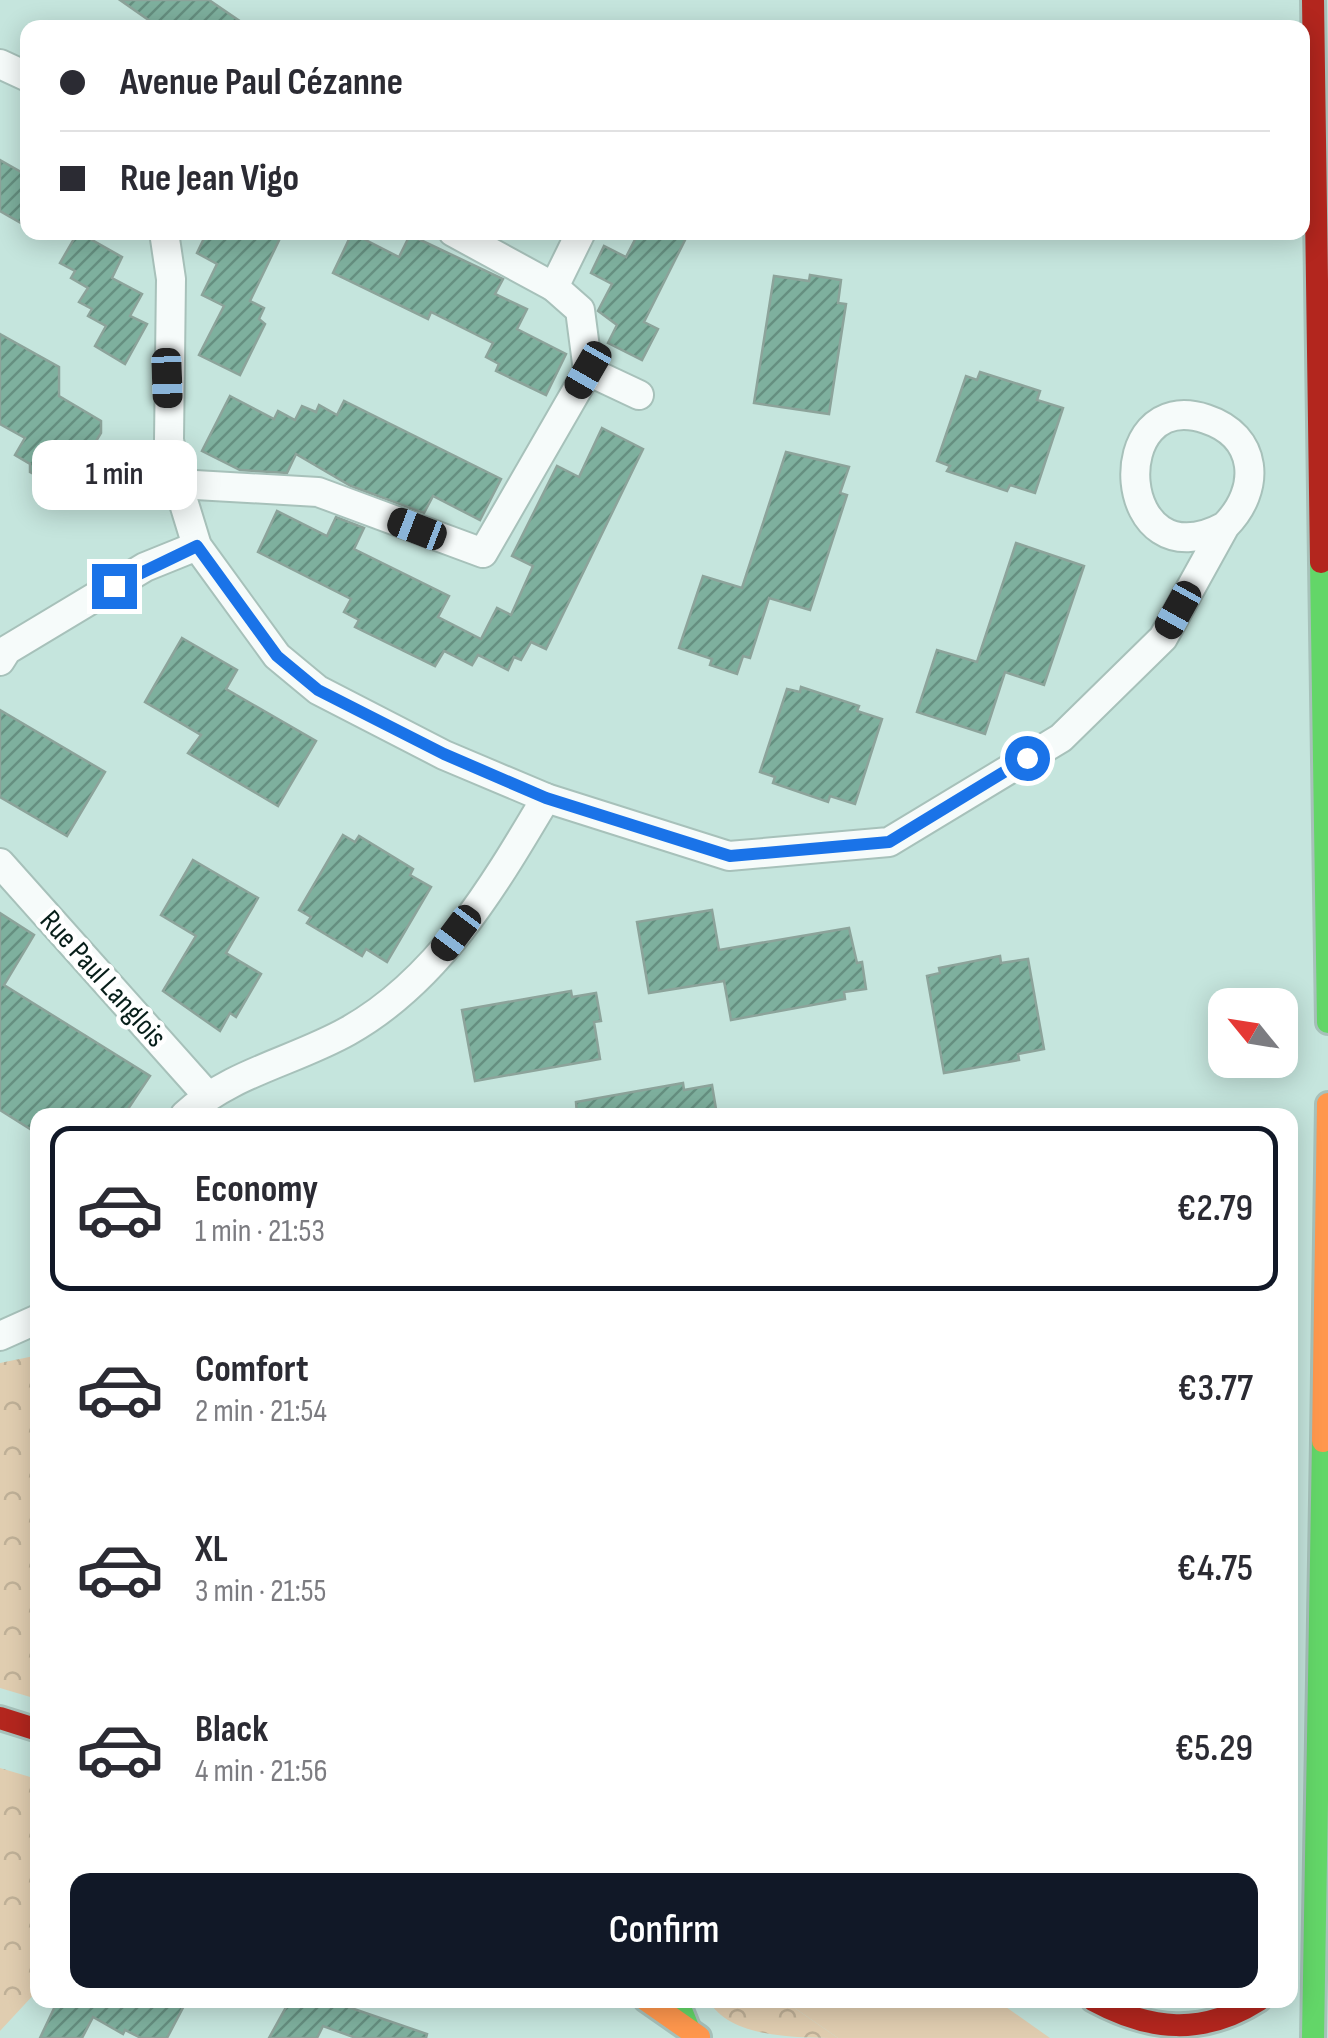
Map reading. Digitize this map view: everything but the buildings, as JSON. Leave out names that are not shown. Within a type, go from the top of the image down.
[{"type":"main road","points":[[1314,0],[1328,1022]]},
{"type":"main road","points":[[1314,2038],[1328,1104]]},
{"type":"main road","points":[[0,1718],[30,1727]]},
{"type":"main road","points":[[0,1743],[30,1752]]},
{"type":"main road","points":[[1298,1839],[1318,1818]]},
{"type":"main road","points":[[658,2008],[695,2034]]},
{"type":"main road","points":[[681,2008],[695,2034]]},
{"type":"main road","points":[[1085,2008],[1116,2038]]},
{"type":"main road","points":[[1107,2008],[1165,2038],[1219,2032],[1245,2018],[1253,2008]]},
{"type":"street","points":[[165,240],[170,279],[170,440],[178,484],[197,546],[277,656],[318,690],[444,754],[546,798],[730,856],[889,842],[1061,738],[1163,638],[1225,526],[1240,511],[1249,492],[1252,472],[1240,439],[1224,425],[1196,415],[1157,426],[1142,441],[1132,465],[1139,506],[1153,522],[1174,534],[1195,536],[1225,526]]},
{"type":"street","points":[[178,484],[318,492],[482,553],[588,370],[580,310],[554,287],[467,240]]},
{"type":"street","points":[[554,287],[577,240]]},
{"type":"street","points":[[588,370],[638,394]]},
{"type":"street","points":[[0,660],[7,650],[145,567],[197,546]]},
{"type":"street","points":[[192,1108],[207,1094],[349,1030],[433,964],[502,872],[546,798]]},
{"type":"street","name":"Rue Paul Langlois","points":[[0,864],[207,1094]]},
{"type":"street","points":[[0,1336],[30,1323]]},
{"type":"green space","points":[[30,1357],[30,1697],[0,1688],[0,1363]]},
{"type":"green space","points":[[0,1768],[30,1777],[30,1999],[0,2031]]},
{"type":"green space","points":[[714,2008],[795,2008],[838,2038],[765,2033],[747,2029]]},
{"type":"green space","points":[[795,2008],[1007,2008],[1050,2038],[838,2038]]},
{"type":"traffic: fast","points":[[1321,562],[1328,1022]]},
{"type":"traffic: fast","points":[[1313,2038],[1323,1441]]},
{"type":"traffic: fast","points":[[680,2008],[689,2030]]},
{"type":"traffic: slow","points":[[1323,1441],[1328,1104]]},
{"type":"traffic: slow","points":[[657,2008],[699,2037]]},
{"type":"traffic: jam","points":[[1313,0],[1321,562]]},
{"type":"traffic: jam","points":[[0,1718],[30,1727]]},
{"type":"traffic: jam","points":[[1110,2008],[1135,2018],[1176,2025],[1217,2020],[1245,2008]]},
{"type":"route","points":[[114,586],[145,567],[197,546],[218,581],[277,656],[318,690],[444,754],[546,798],[730,856],[889,842],[1027,758]]}]
